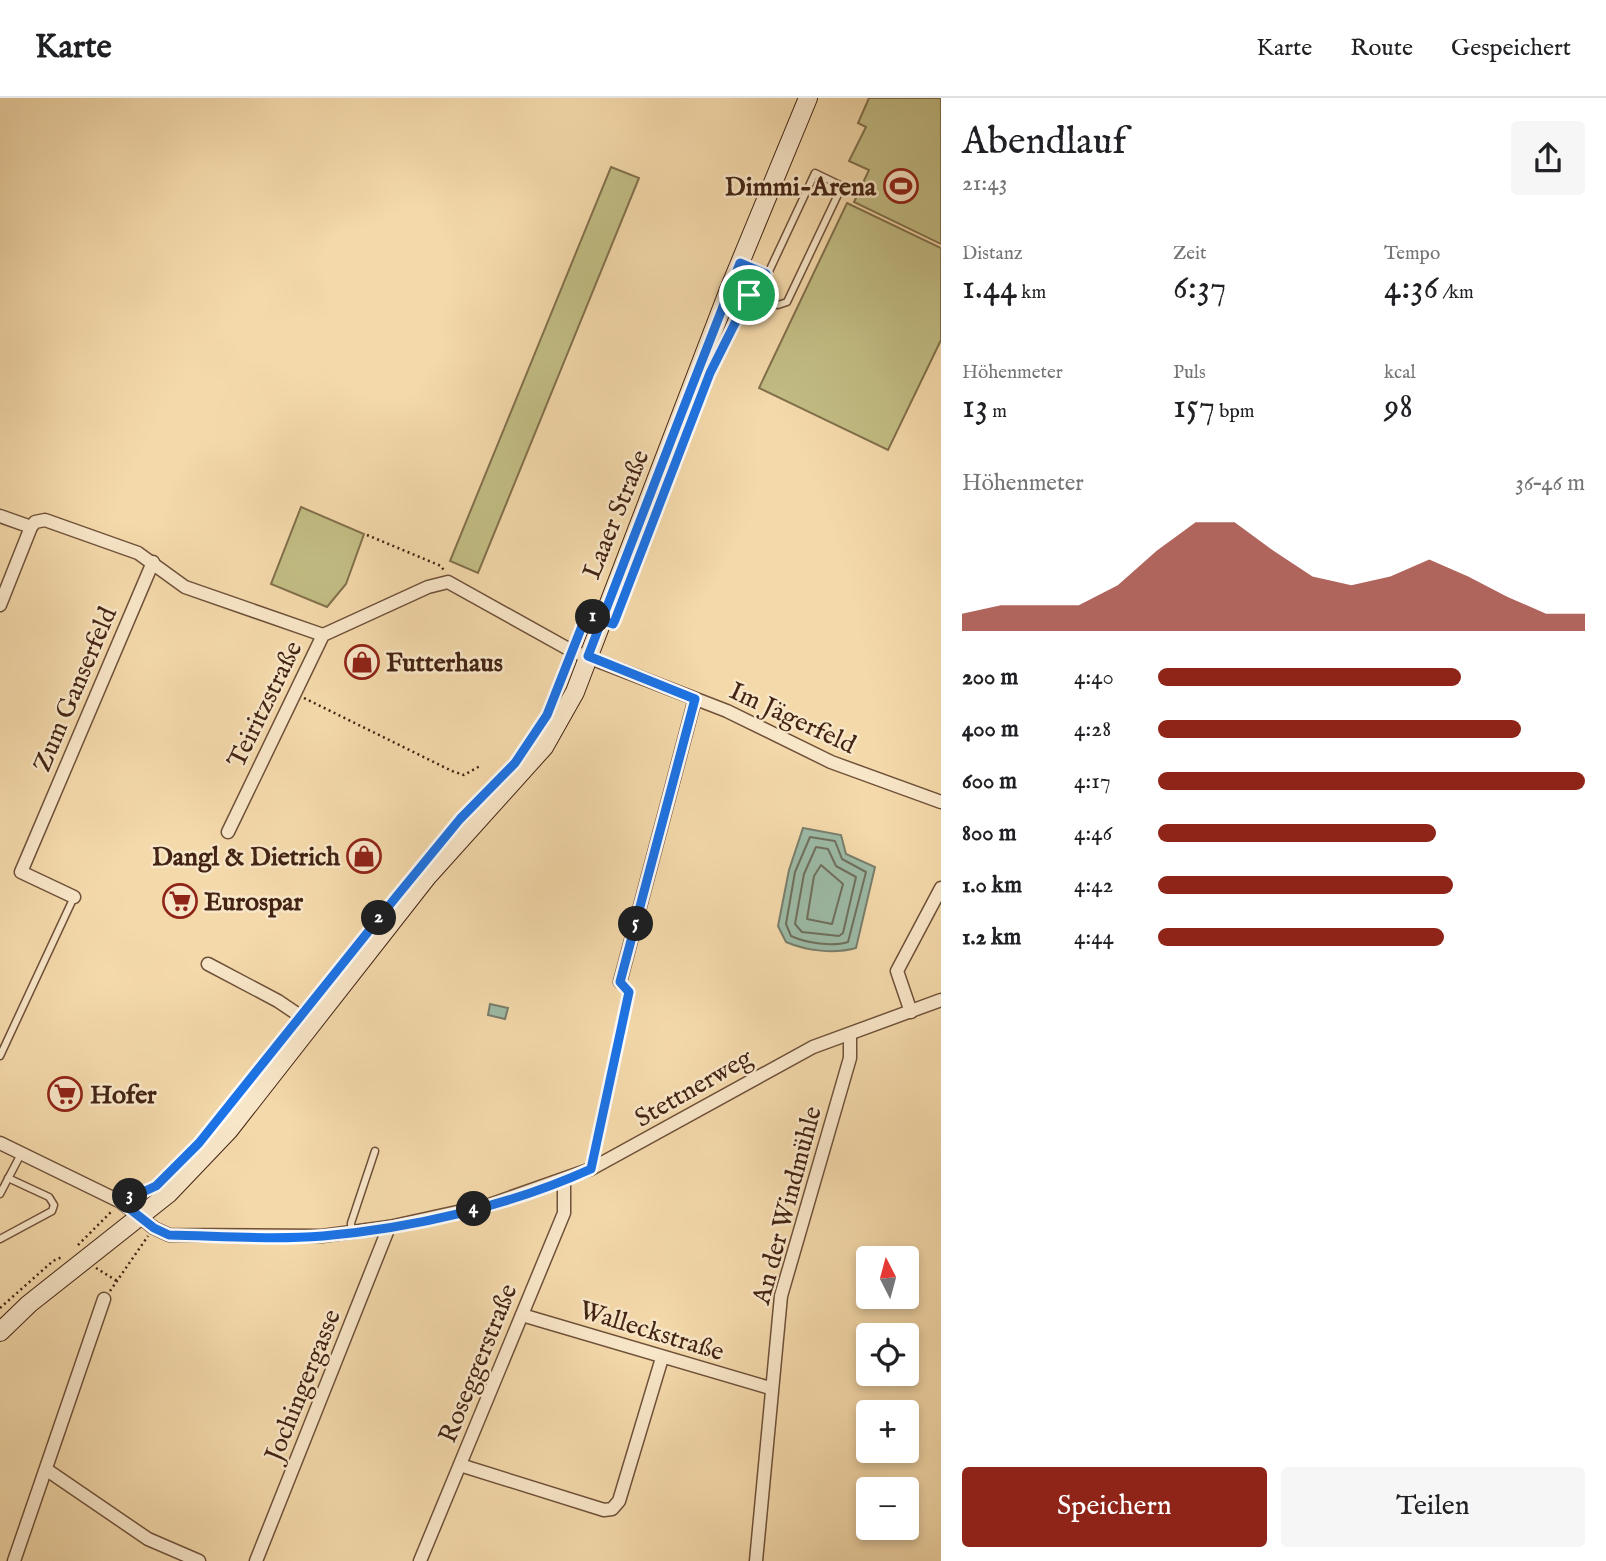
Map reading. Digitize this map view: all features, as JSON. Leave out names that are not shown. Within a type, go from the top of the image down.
[{"type":"street","name":"Laaer Straße","points":[[0,1332],[81,1254],[146,1223],[229,1130],[449,852],[544,747],[565,713],[580,653],[602,620],[730,287],[808,98]]},
{"type":"street","points":[[0,516],[31,527]]},
{"type":"street","points":[[0,605],[31,527],[40,520],[138,553],[185,587],[323,635]]},
{"type":"street","name":"Zum Ganserfeld","points":[[74,897],[22,872],[153,562]]},
{"type":"street","points":[[448,582],[580,653]]},
{"type":"street","name":"Teiritzstraße","points":[[228,831],[323,635],[428,587],[448,582]]},
{"type":"street","name":"Im Jägerfeld","points":[[580,653],[727,711],[831,762],[941,802]]},
{"type":"street","points":[[620,982],[695,699]]},
{"type":"street","points":[[911,1012],[897,971],[941,888]]},
{"type":"street","points":[[208,964],[278,1001],[312,1024]]},
{"type":"street","name":"Stettnerweg","points":[[146,1223],[169,1235],[274,1238],[351,1233],[489,1205],[564,1181],[591,1169],[787,1059],[941,1000]]},
{"type":"street","name":"An der Windmühle","points":[[756,1561],[770,1388],[782,1290],[850,1058],[849,1035]]},
{"type":"street","points":[[0,1143],[121,1202],[146,1223]]},
{"type":"street","name":"Roseggerstraße","points":[[420,1561],[564,1213],[564,1181]]},
{"type":"street","name":"Jochingergasse","points":[[256,1561],[389,1227]]},
{"type":"street","points":[[14,1561],[104,1299]]},
{"type":"street","name":"Walleckstraße","points":[[522,1315],[770,1388]]},
{"type":"street","points":[[460,1465],[604,1510],[612,1509],[619,1501],[662,1358]]},
{"type":"street","points":[[47,1470],[148,1539],[199,1561]]},
{"type":"lane","points":[[730,287],[753,296],[778,305],[786,302],[842,186],[815,173],[753,296]]},
{"type":"lane","points":[[740,263],[766,274]]},
{"type":"lane","points":[[0,1056],[74,897]]},
{"type":"lane","points":[[351,1233],[351,1223],[375,1151]]},
{"type":"lane","points":[[0,1194],[21,1154]]},
{"type":"lane","points":[[0,1239],[52,1210],[54,1205],[49,1196],[8,1178]]},
{"type":"path","points":[[721,354],[753,296]]},
{"type":"path","points":[[367,535],[441,565],[448,582]]},
{"type":"path","points":[[561,683],[580,653],[586,616],[602,620]]},
{"type":"path","points":[[295,693],[452,771],[464,775],[480,766]]},
{"type":"path","points":[[591,1169],[629,992],[620,982]]},
{"type":"path","points":[[117,1281],[81,1254],[121,1202]]},
{"type":"path","points":[[104,1299],[117,1281],[146,1223]]},
{"type":"path","points":[[0,1308],[53,1261],[69,1255]]},
{"type":"shaded area","name":"Dimmi-Arena","points":[[869,98],[941,98],[941,244],[854,202],[869,170],[849,161],[866,127],[858,123]]},
{"type":"shaded area","points":[[611,167],[639,178],[478,573],[450,561]]},
{"type":"shaded area","points":[[847,203],[941,248],[941,340],[888,450],[759,388]]},
{"type":"shaded area","points":[[301,507],[364,534],[346,584],[327,607],[271,584]]},
{"type":"water","points":[[803,828],[841,835],[846,854],[875,867],[856,948],[821,951],[803,948],[786,942],[778,926],[789,870]]},
{"type":"water","points":[[490,1004],[508,1008],[505,1019],[488,1015]]},
{"type":"place","name":"Dimmi-Arena","points":[[901,186]]},
{"type":"place","name":"Futterhaus","points":[[362,662]]},
{"type":"place","name":"Dangl & Dietrich","points":[[364,856]]},
{"type":"place","name":"Eurospar","points":[[180,901]]},
{"type":"place","name":"Hofer","points":[[65,1094]]},
{"type":"route","points":[[749,295],[710,373],[613,624],[602,620],[591,615],[586,616],[547,715],[515,763],[460,819],[299,1015],[199,1143],[156,1186],[146,1193],[134,1195],[121,1202],[154,1228],[169,1235],[274,1238],[351,1233],[489,1205],[564,1181],[591,1169],[629,992],[620,982],[695,699],[588,656],[602,620],[640,517],[668,452],[740,263],[766,274],[757,297],[749,295]]}]
